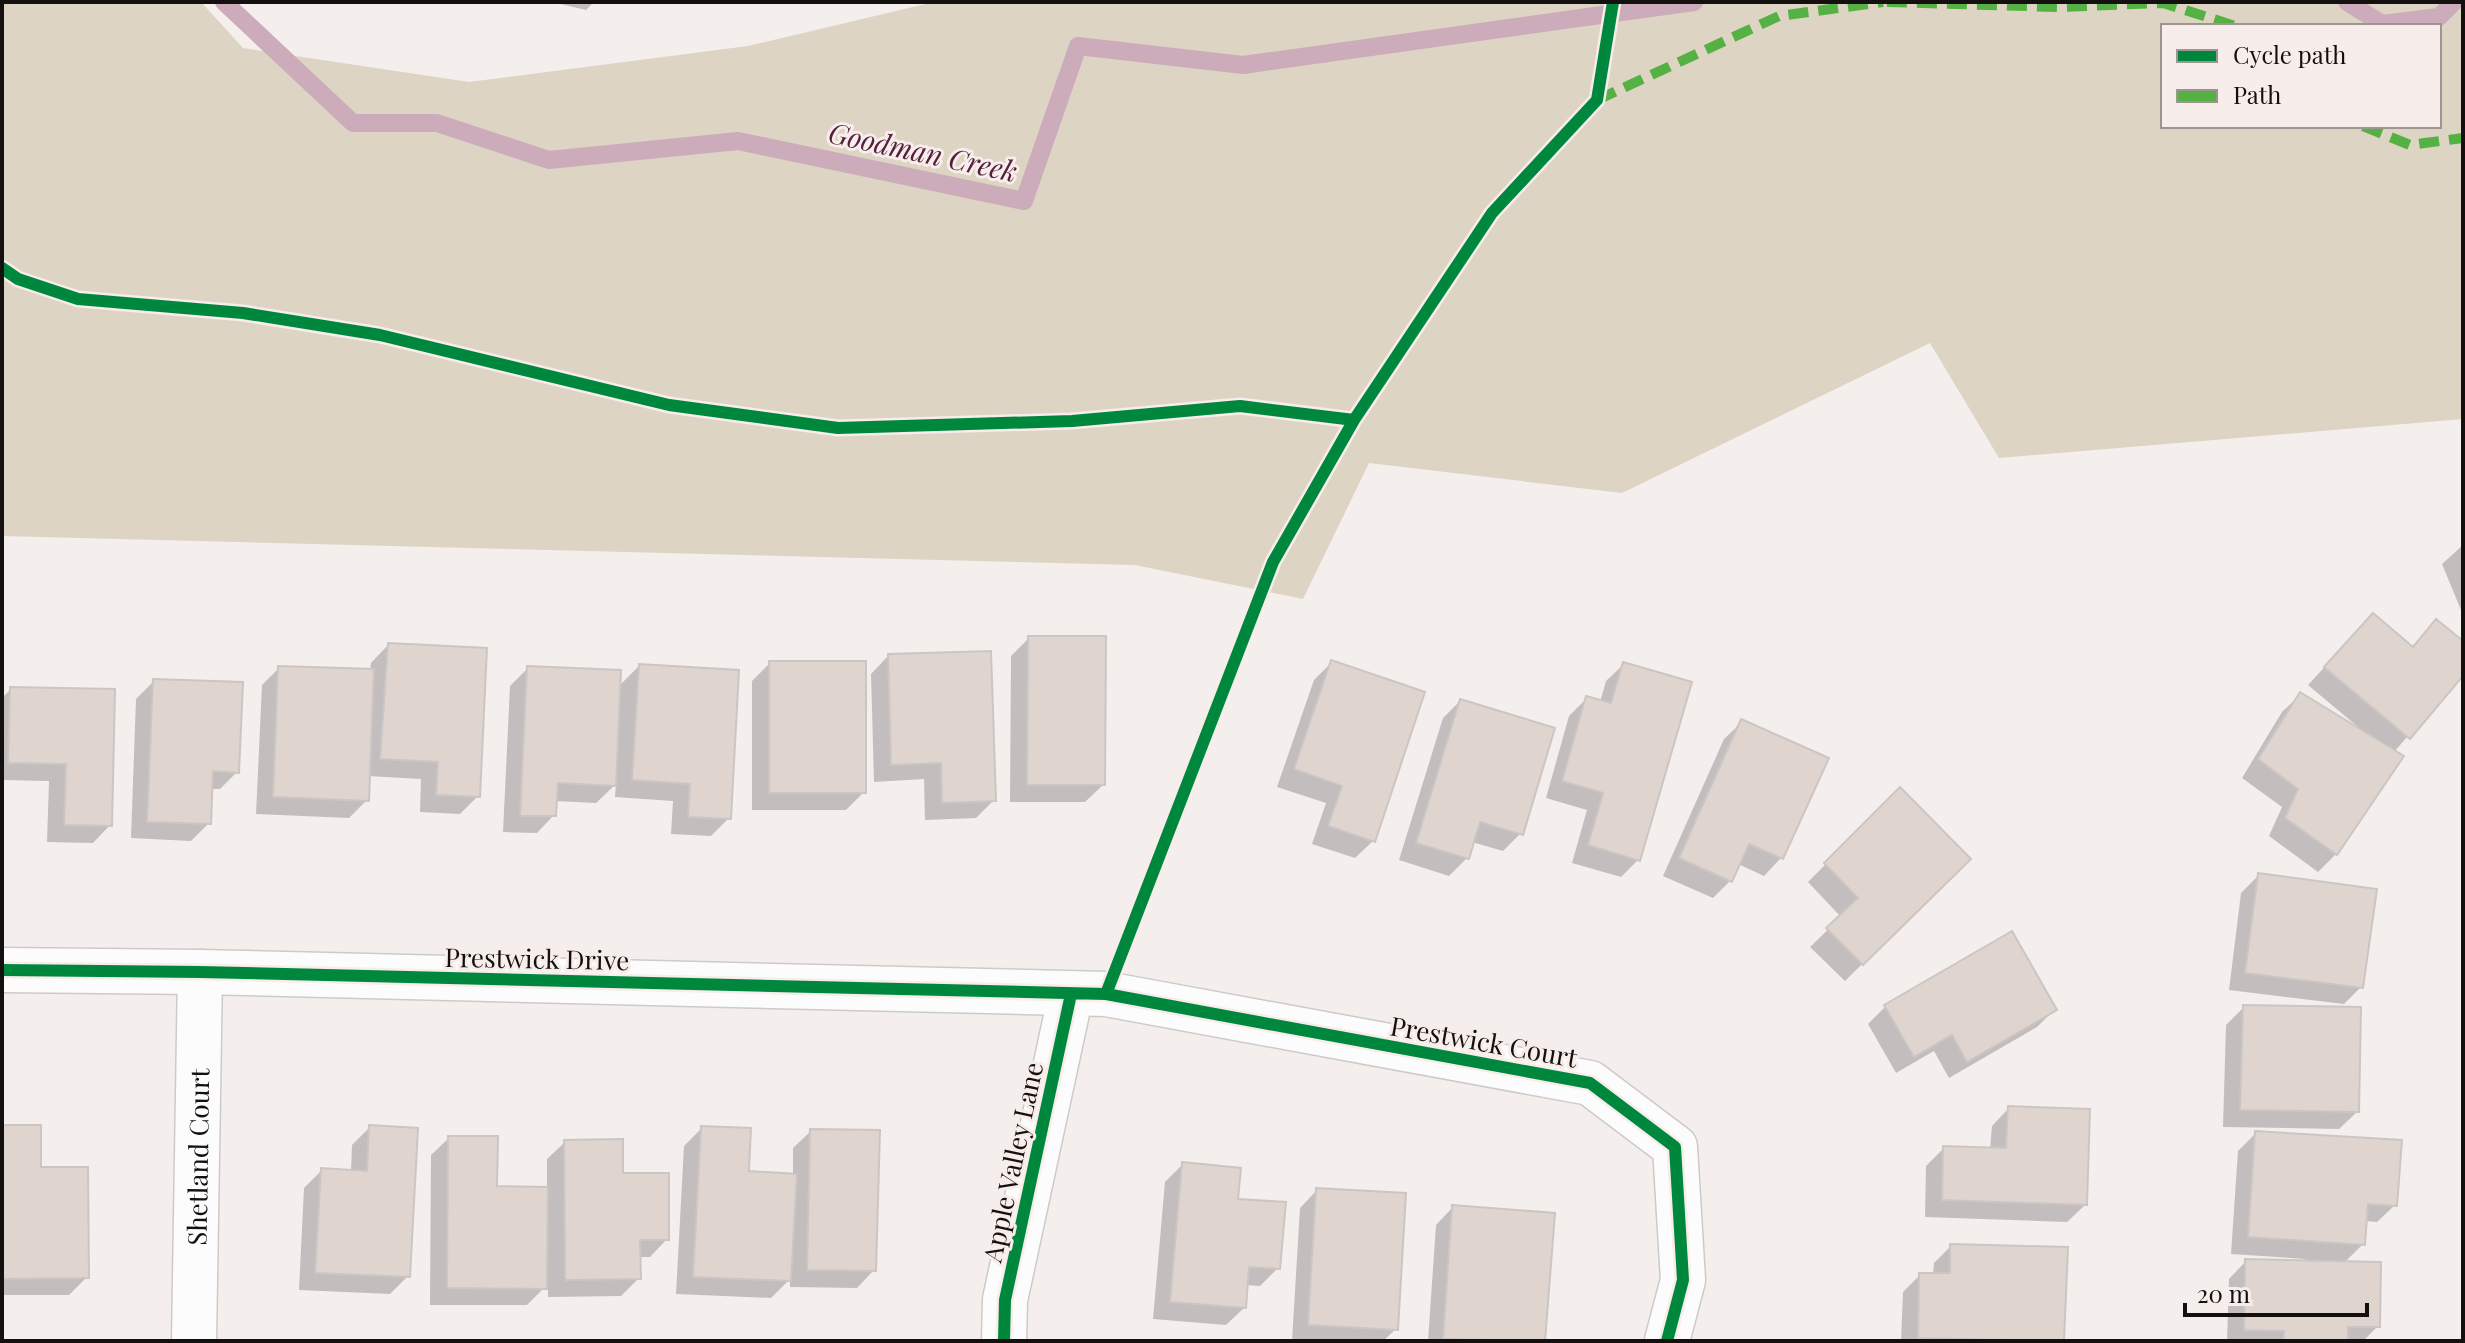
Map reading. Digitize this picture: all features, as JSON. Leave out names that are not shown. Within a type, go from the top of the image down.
[{"type":"street","name":"Prestwick Drive","points":[[2,970],[200,972],[1071,994]]},
{"type":"street","name":"Shetland Court","points":[[194,1341],[200,972]]},
{"type":"street","name":"Apple Valley Lane","points":[[1004,1341],[1005,1300],[1071,994]]},
{"type":"street","name":"Prestwick Court","points":[[1071,994],[1106,994],[1590,1083],[1675,1147],[1683,1280],[1667,1341]]},
{"type":"shaded area","points":[[2,2],[201,2],[243,48],[469,82],[748,46],[934,2],[2463,2],[2463,419],[1999,458],[1930,343],[1622,493],[1369,463],[1303,599],[1135,565],[2,536]]},
{"type":"building","points":[[2373,613],[2413,647],[2436,619],[2463,641],[2463,676],[2410,739],[2324,667]]},
{"type":"building","points":[[1028,636],[1106,636],[1105,785],[1027,785]]},
{"type":"building","points":[[388,643],[487,648],[480,797],[436,795],[438,762],[380,759]]},
{"type":"building","points":[[991,651],[996,801],[942,803],[941,763],[891,765],[888,654]]},
{"type":"building","points":[[1331,660],[1425,692],[1375,842],[1328,826],[1342,786],[1294,769]]},
{"type":"building","points":[[769,661],[866,661],[866,793],[769,793]]},
{"type":"building","points":[[1623,662],[1692,682],[1640,861],[1588,845],[1603,793],[1562,781],[1586,696],[1611,703]]},
{"type":"building","points":[[639,664],[739,670],[731,819],[688,817],[690,784],[632,780]]},
{"type":"building","points":[[278,666],[374,669],[369,801],[273,797]]},
{"type":"building","points":[[527,666],[621,670],[616,786],[558,783],[556,816],[520,816]]},
{"type":"building","points":[[153,679],[243,682],[239,773],[213,771],[211,824],[147,822]]},
{"type":"building","points":[[10,687],[115,689],[112,826],[64,825],[66,764],[8,763]]},
{"type":"building","points":[[2300,692],[2404,756],[2337,855],[2285,818],[2298,789],[2258,759]]},
{"type":"building","points":[[1460,699],[1555,728],[1523,835],[1480,822],[1469,859],[1416,843]]},
{"type":"building","points":[[1741,719],[1829,758],[1783,859],[1749,844],[1732,882],[1679,858]]},
{"type":"building","points":[[1900,787],[1971,859],[1863,965],[1826,928],[1858,898],[1824,863]]},
{"type":"building","points":[[2258,873],[2377,889],[2363,988],[2245,973]]},
{"type":"building","points":[[2012,931],[2057,1010],[1967,1062],[1952,1035],[1914,1057],[1884,1005]]},
{"type":"building","points":[[2243,1005],[2361,1007],[2359,1112],[2240,1110]]},
{"type":"building","points":[[2008,1106],[2090,1109],[2087,1205],[1942,1200],[1943,1146],[2006,1148]]},
{"type":"building","points":[[2,1125],[41,1125],[41,1167],[88,1167],[89,1278],[2,1279]]},
{"type":"building","points":[[369,1125],[418,1128],[410,1277],[315,1273],[321,1168],[367,1171]]},
{"type":"building","points":[[701,1126],[751,1128],[749,1171],[797,1174],[791,1281],[693,1277]]},
{"type":"building","points":[[810,1129],[880,1130],[876,1271],[807,1270]]},
{"type":"building","points":[[2255,1131],[2402,1140],[2397,1206],[2368,1204],[2365,1245],[2248,1237]]},
{"type":"building","points":[[448,1136],[498,1136],[497,1186],[548,1187],[547,1289],[447,1288]]},
{"type":"building","points":[[623,1139],[623,1173],[669,1173],[669,1240],[640,1240],[641,1279],[565,1280],[564,1140]]},
{"type":"building","points":[[1182,1162],[1241,1168],[1238,1199],[1286,1202],[1280,1269],[1249,1267],[1246,1308],[1170,1302]]},
{"type":"building","points":[[1316,1188],[1406,1193],[1398,1330],[1308,1325]]},
{"type":"building","points":[[1452,1205],[1555,1213],[1545,1341],[1443,1339]]},
{"type":"building","points":[[1950,1244],[2068,1247],[2064,1341],[1918,1338],[1919,1273],[1950,1273]]},
{"type":"building","points":[[2245,1259],[2381,1262],[2380,1327],[2348,1327],[2348,1341],[2283,1341],[2284,1331],[2244,1330]]},
{"type":"waterway","name":"Goodman Creek","points":[[224,2],[353,123],[437,123],[549,160],[738,141],[1024,201],[1078,46],[1243,65],[1694,2]]},
{"type":"waterway","name":"Goodman Creek","points":[[2347,2],[2382,24],[2439,17],[2454,2]]},
{"type":"marked path","points":[[1597,100],[1779,16],[1883,2]]},
{"type":"marked path","points":[[1887,2],[2058,7],[2163,3],[2229,24]]},
{"type":"marked path","points":[[2368,128],[2410,145],[2463,138]]},
{"type":"cycle path","points":[[1106,994],[1273,562],[1354,420],[1492,213],[1597,100],[1613,2]]},
{"type":"cycle path","points":[[2,268],[18,279],[78,299],[243,313],[380,335],[669,405],[838,428],[1072,421],[1240,406],[1354,420]]},
{"type":"cycle path","points":[[2,970],[1106,994],[1590,1083],[1675,1147],[1683,1280],[1667,1341]]},
{"type":"cycle path","points":[[1004,1341],[1005,1300],[1071,994]]}]
